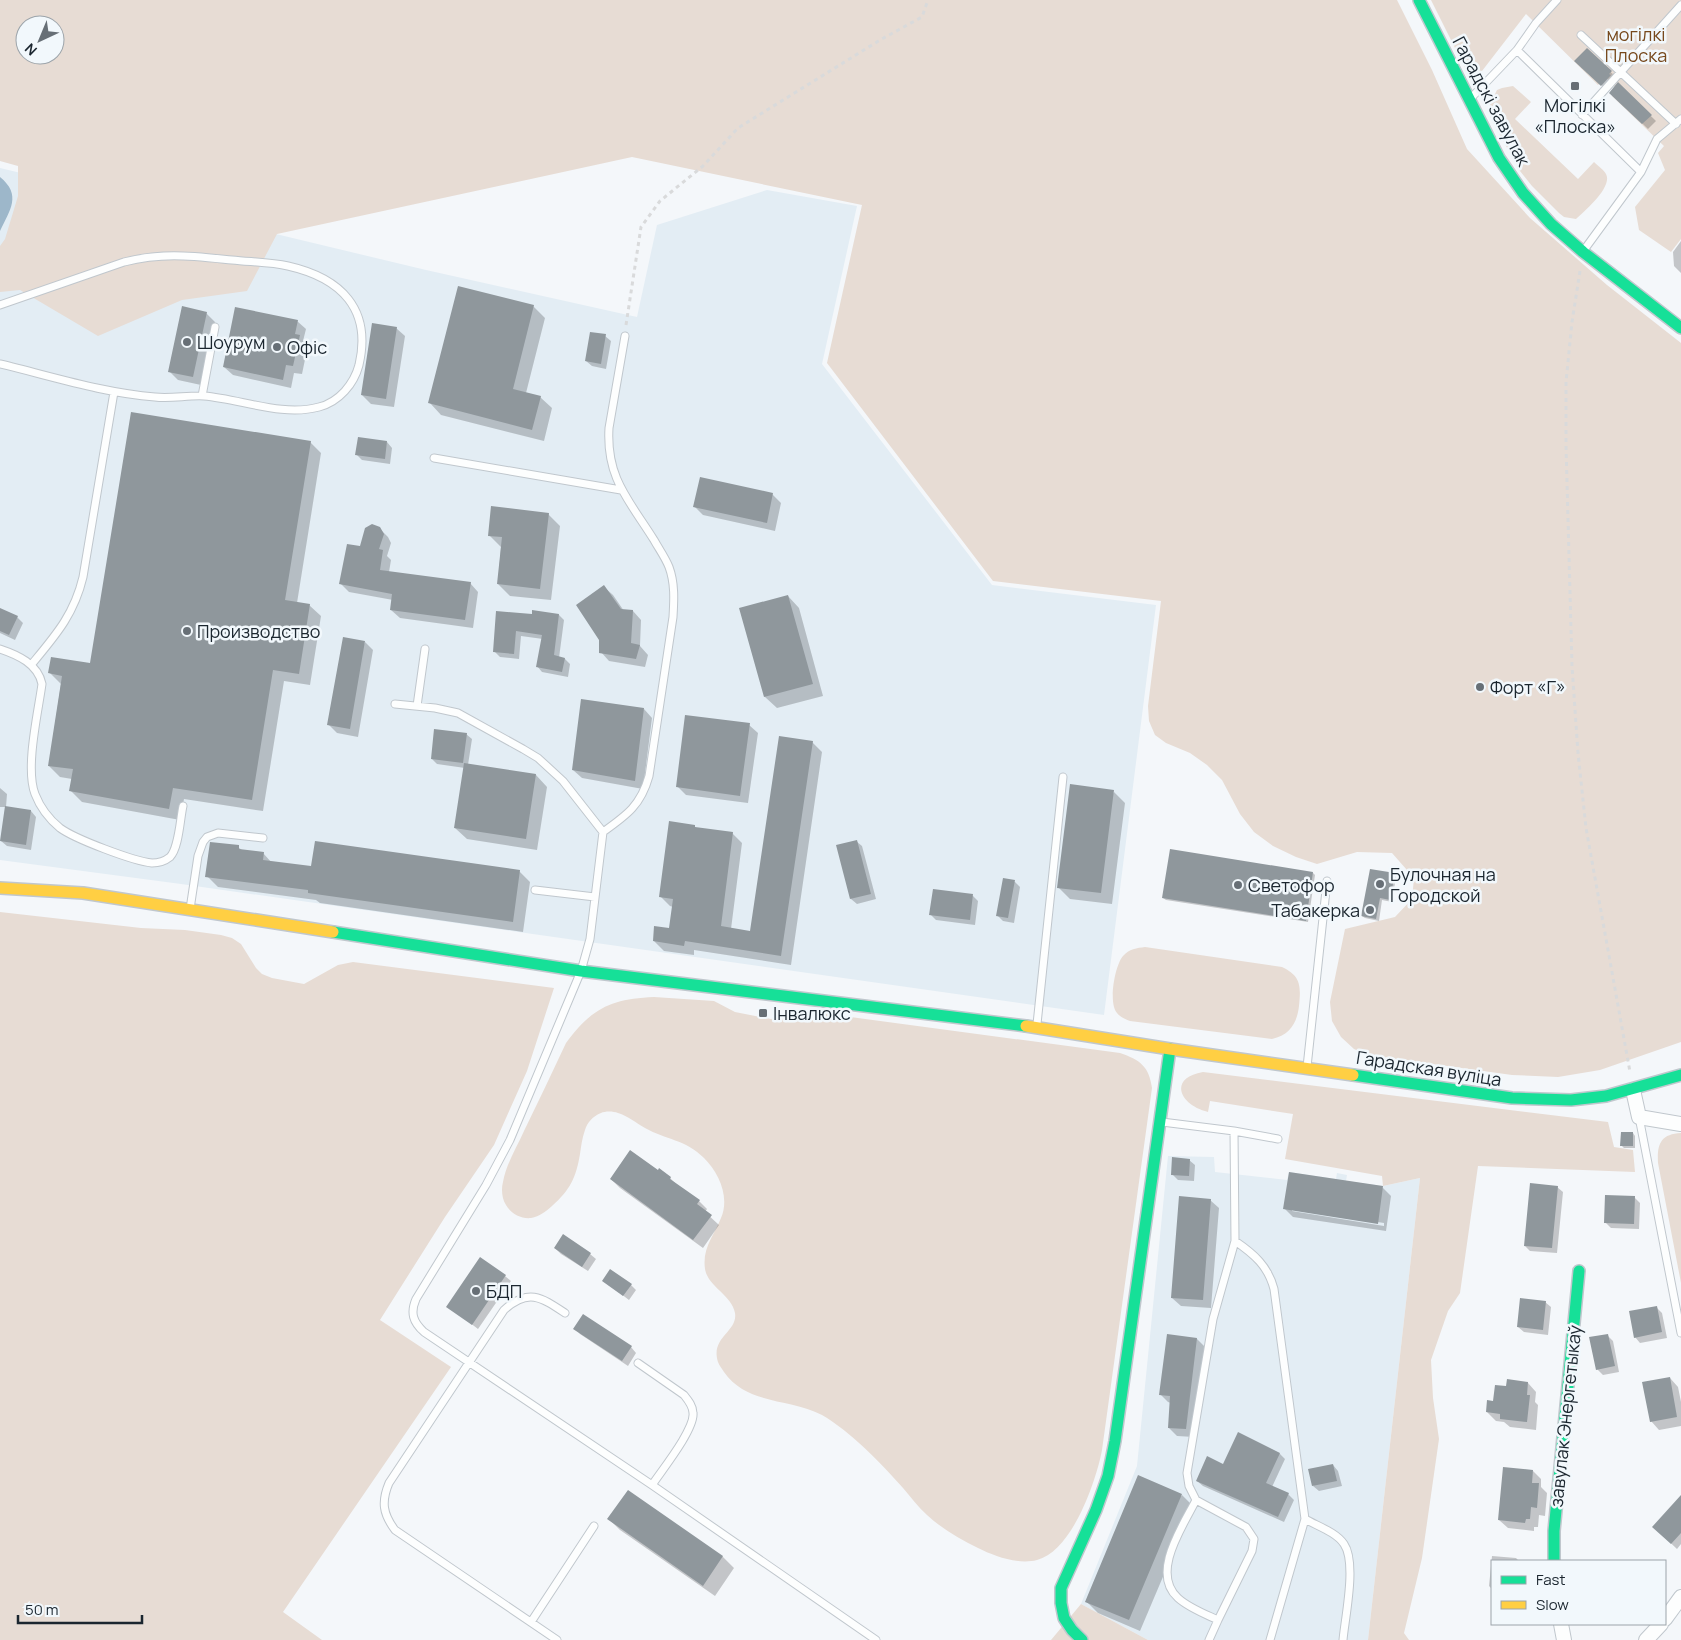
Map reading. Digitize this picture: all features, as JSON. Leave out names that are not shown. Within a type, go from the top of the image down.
[{"type":"main road","name":"Гарадскі завулак","points":[[1419,0],[1499,158],[1523,194],[1551,224],[1583,252],[1681,328]]},
{"type":"main road","name":"Гарадская вуліца","points":[[0,888],[83,893],[581,971],[1037,1027],[1170,1049],[1512,1098],[1571,1100],[1606,1096],[1633,1090],[1681,1075]]},
{"type":"main road","points":[[1082,1640],[1064,1618],[1061,1588],[1096,1510],[1108,1476],[1161,1122],[1170,1049]]},
{"type":"main road","name":"завулак Энергетыкаў","points":[[1554,1560],[1554,1531],[1579,1271]]},
{"type":"street","points":[[1633,1090],[1639,1117],[1681,1124]]},
{"type":"street","points":[[1666,1618],[1681,1597]]},
{"type":"street","points":[[1561,1625],[1564,1640]]},
{"type":"street","points":[[1646,1640],[1660,1625]]},
{"type":"lane","points":[[1469,100],[1517,50],[1536,23],[1557,0]]},
{"type":"lane","points":[[1582,115],[1681,4]]},
{"type":"lane","points":[[1581,35],[1679,122],[1657,139],[1641,172],[1583,252]]},
{"type":"lane","points":[[1517,50],[1641,172]]},
{"type":"lane","points":[[0,305],[124,262],[150,256],[176,255],[286,266],[304,270],[333,284],[346,296],[355,309],[361,323],[363,338],[357,371],[346,390],[331,403],[306,409],[290,410],[202,396],[172,398],[114,392],[0,364]]},
{"type":"lane","points":[[202,396],[215,327]]},
{"type":"lane","points":[[603,832],[631,811],[645,789],[649,776],[674,600],[673,582],[669,567],[621,490],[614,475],[608,443],[625,336]]},
{"type":"lane","points":[[31,665],[66,621],[80,592],[114,392]]},
{"type":"lane","points":[[434,458],[621,490]]},
{"type":"lane","points":[[0,649],[18,656],[31,665],[38,673],[42,684],[31,763],[32,785],[40,805],[52,822],[86,842],[139,860],[154,863],[169,858],[173,852],[176,846],[183,806]]},
{"type":"lane","points":[[416,706],[425,649]]},
{"type":"lane","points":[[395,704],[435,708],[458,713],[538,758],[563,781],[603,832],[590,939],[581,971],[510,1140],[486,1185],[416,1300],[413,1307],[414,1321],[419,1327],[876,1640]]},
{"type":"lane","points":[[1037,1027],[1063,777]]},
{"type":"lane","points":[[190,910],[200,848],[207,837],[218,833],[263,838]]},
{"type":"lane","points":[[1307,1068],[1327,881]]},
{"type":"lane","points":[[535,890],[595,897]]},
{"type":"lane","points":[[1639,1117],[1681,1333]]},
{"type":"lane","points":[[1161,1122],[1234,1131],[1278,1139]]},
{"type":"lane","points":[[1209,1640],[1252,1551],[1254,1539],[1246,1527],[1196,1500],[1187,1480],[1213,1319],[1235,1241],[1234,1131]]},
{"type":"lane","points":[[1235,1241],[1266,1267],[1272,1283],[1305,1520],[1270,1640]]},
{"type":"lane","points":[[557,1640],[395,1530],[388,1520],[384,1509],[384,1496],[389,1483],[504,1310],[521,1298],[531,1296],[541,1298],[565,1313]]},
{"type":"lane","points":[[638,1363],[684,1395],[690,1402],[693,1412],[693,1422],[688,1432],[652,1485]]},
{"type":"lane","points":[[1196,1500],[1172,1549],[1166,1578],[1169,1587],[1179,1599],[1218,1620]]},
{"type":"lane","points":[[1305,1520],[1338,1538],[1348,1552],[1351,1572],[1342,1640]]},
{"type":"lane","points":[[531,1622],[594,1526]]},
{"type":"path","points":[[625,336],[642,227],[660,201],[703,166],[738,128],[880,40],[922,17],[928,0]]},
{"type":"path","points":[[1583,252],[1572,322],[1566,382],[1572,666],[1578,753],[1586,828],[1633,1090]]},
{"type":"shaded area","points":[[0,168],[426,270],[637,317],[657,225],[767,190],[857,206],[822,364],[992,585],[1156,605],[1104,1015],[0,860]]},
{"type":"shaded area","points":[[1168,1156],[1214,1157],[1215,1172],[1287,1180],[1289,1172],[1336,1179],[1337,1173],[1347,1175],[1346,1181],[1383,1186],[1420,1178],[1368,1640],[1148,1640],[1081,1604],[1137,1466]]},
{"type":"green space","points":[[0,0],[1397,0],[1432,70],[1467,149],[1530,218],[1607,285],[1681,343],[1681,1042],[1600,1070],[1558,1077],[1512,1075],[1368,1055],[1354,1049],[1341,1037],[1332,1021],[1330,1002],[1345,929],[1395,917],[1412,899],[1414,878],[1392,853],[1357,852],[1317,864],[1273,846],[1254,832],[1240,814],[1222,780],[1207,765],[1190,753],[1166,743],[1155,735],[1149,721],[1148,706],[1161,601],[993,581],[827,363],[862,205],[632,157],[277,234],[247,291],[182,300],[98,336],[20,290],[0,292],[0,246],[5,239],[18,196],[18,166],[0,161]]},
{"type":"green space","name":"могілкі Плоска","points":[[1431,0],[1681,0],[1681,239],[1671,252],[1639,230],[1635,207],[1665,170],[1658,153],[1664,146],[1612,96],[1617,89],[1606,77],[1598,85],[1526,14],[1482,71],[1469,76]]},
{"type":"green space","points":[[1513,86],[1531,102],[1515,119],[1578,179],[1594,162],[1606,174],[1606,185],[1602,192],[1576,219],[1564,217],[1532,186],[1520,171],[1491,119],[1489,106],[1497,90]]},
{"type":"green space","points":[[0,912],[221,935],[232,938],[241,944],[262,974],[272,978],[304,984],[338,965],[353,962],[554,988],[527,1071],[494,1145],[445,1217],[380,1320],[451,1367],[283,1612],[322,1640],[0,1640]]},
{"type":"green space","points":[[1145,947],[1282,967],[1288,970],[1296,978],[1300,987],[1299,1006],[1292,1027],[1284,1035],[1272,1039],[1124,1019],[1117,1013],[1113,1001],[1117,967],[1123,956],[1128,952],[1136,948]]},
{"type":"green space","points":[[654,997],[714,1001],[735,1012],[771,1019],[798,1010],[1120,1053],[1138,1061],[1146,1069],[1152,1088],[1102,1450],[1094,1479],[1080,1514],[1061,1544],[1050,1554],[1037,1560],[1014,1561],[991,1554],[965,1541],[927,1515],[875,1458],[833,1422],[809,1410],[756,1396],[733,1383],[718,1362],[717,1353],[718,1346],[735,1320],[735,1313],[729,1301],[711,1281],[705,1269],[705,1255],[721,1218],[724,1194],[718,1178],[709,1164],[690,1147],[653,1132],[622,1114],[603,1112],[593,1118],[587,1125],[574,1177],[568,1189],[558,1200],[542,1214],[531,1218],[517,1215],[508,1208],[502,1191],[507,1169],[566,1043],[585,1021],[604,1008],[626,1000]]},
{"type":"green space","points":[[1203,1072],[1608,1122],[1614,1147],[1633,1150],[1635,1172],[1478,1166],[1460,1293],[1448,1311],[1431,1360],[1433,1398],[1439,1439],[1422,1558],[1404,1633],[1409,1640],[1368,1640],[1420,1178],[1383,1186],[1382,1176],[1285,1159],[1293,1114],[1210,1101],[1208,1112],[1198,1109],[1184,1098],[1182,1085],[1192,1075]]},
{"type":"green space","points":[[1681,1133],[1681,1283],[1658,1163],[1658,1151],[1664,1138]]},
{"type":"green space","points":[[1081,1604],[1148,1640],[1051,1640]]},
{"type":"water","points":[[0,177],[11,190],[12,203],[0,231]]},
{"type":"building","points":[[1587,48],[1612,71],[1609,74],[1611,75],[1601,86],[1574,61]]},
{"type":"building","points":[[1618,82],[1652,115],[1642,124],[1609,93]]},
{"type":"building","points":[[458,286],[534,305],[513,389],[541,396],[532,430],[428,403]]},
{"type":"building","name":"Шоурум","points":[[182,306],[207,312],[193,377],[168,372]]},
{"type":"building","points":[[235,307],[298,320],[295,334],[300,335],[293,366],[286,365],[283,380],[223,367]]},
{"type":"building","points":[[372,323],[397,327],[386,399],[361,395]]},
{"type":"building","points":[[590,332],[606,334],[601,364],[585,361]]},
{"type":"building","name":"Производство","points":[[131,412],[311,441],[285,600],[310,604],[299,674],[273,670],[252,800],[173,788],[169,809],[69,791],[73,769],[48,766],[62,676],[48,673],[51,657],[90,663]]},
{"type":"building","points":[[358,437],[387,441],[385,459],[355,455]]},
{"type":"building","points":[[700,477],[773,493],[767,523],[693,507]]},
{"type":"building","points":[[491,506],[549,513],[540,589],[497,584],[502,537],[488,536]]},
{"type":"building","points":[[372,524],[380,527],[384,534],[379,549],[383,550],[380,570],[471,582],[465,620],[390,610],[392,594],[339,584],[347,544],[360,546],[365,528]]},
{"type":"building","points":[[604,585],[621,609],[633,610],[631,643],[640,645],[636,659],[599,653],[599,640],[576,605]]},
{"type":"building","points":[[788,595],[813,684],[764,697],[739,608]]},
{"type":"building","points":[[0,608],[18,616],[9,635],[0,631]]},
{"type":"building","points":[[532,610],[559,614],[554,655],[565,658],[562,672],[536,667],[542,635],[516,631],[514,654],[493,652],[496,611],[532,614]]},
{"type":"building","points":[[343,637],[365,641],[350,729],[327,725]]},
{"type":"building","points":[[581,699],[644,708],[635,781],[572,770]]},
{"type":"building","points":[[685,715],[750,723],[740,796],[676,787]]},
{"type":"building","points":[[434,729],[467,733],[463,763],[431,759]]},
{"type":"building","points":[[779,736],[813,741],[781,956],[685,941],[684,946],[653,941],[654,926],[669,928],[673,899],[659,897],[669,821],[695,825],[695,827],[733,832],[721,926],[750,931]]},
{"type":"building","points":[[464,763],[536,774],[526,839],[454,828]]},
{"type":"building","points":[[1070,784],[1114,790],[1101,893],[1057,888]]},
{"type":"building","points":[[5,806],[31,810],[26,845],[0,841]]},
{"type":"building","points":[[857,840],[871,894],[850,899],[836,845]]},
{"type":"building","points":[[315,841],[520,870],[513,922],[308,893],[308,890],[205,877],[210,842],[239,845],[239,849],[264,852],[263,860],[311,866]]},
{"type":"building","name":"Светофор","points":[[1170,849],[1313,872],[1306,921],[1162,898]]},
{"type":"building","name":"Булочная на Городской","points":[[1370,869],[1395,873],[1390,900],[1380,898],[1376,919],[1361,916]]},
{"type":"building","points":[[1003,878],[1015,880],[1008,918],[996,916]]},
{"type":"building","points":[[933,889],[973,894],[970,920],[929,915]]},
{"type":"building","points":[[1621,1132],[1633,1132],[1633,1146],[1620,1146]]},
{"type":"building","points":[[630,1150],[671,1177],[670,1179],[700,1200],[697,1204],[712,1215],[693,1240],[610,1179]]},
{"type":"building","points":[[1172,1157],[1190,1159],[1189,1176],[1171,1175]]},
{"type":"building","points":[[1289,1172],[1383,1186],[1378,1224],[1283,1209]]},
{"type":"building","points":[[1530,1183],[1558,1186],[1552,1248],[1524,1246]]},
{"type":"building","points":[[1605,1195],[1635,1196],[1634,1224],[1604,1223]]},
{"type":"building","points":[[1179,1196],[1211,1199],[1203,1300],[1171,1298]]},
{"type":"building","points":[[563,1234],[591,1253],[582,1267],[554,1248]]},
{"type":"building","name":"БДП","points":[[480,1257],[506,1275],[472,1325],[446,1307]]},
{"type":"building","points":[[610,1269],[632,1284],[623,1296],[602,1281]]},
{"type":"building","points":[[1520,1298],[1546,1301],[1543,1330],[1517,1327]]},
{"type":"building","points":[[1657,1306],[1662,1332],[1634,1338],[1629,1311]]},
{"type":"building","points":[[583,1314],[632,1346],[622,1361],[573,1329]]},
{"type":"building","points":[[1167,1334],[1197,1338],[1186,1429],[1168,1428],[1170,1396],[1159,1395]]},
{"type":"building","points":[[1608,1334],[1615,1366],[1596,1370],[1589,1337]]},
{"type":"building","points":[[1670,1377],[1677,1417],[1650,1422],[1642,1382]]},
{"type":"building","points":[[1507,1379],[1528,1382],[1527,1395],[1530,1395],[1527,1422],[1500,1419],[1500,1414],[1486,1412],[1487,1400],[1493,1401],[1495,1385],[1506,1386]]},
{"type":"building","points":[[1238,1432],[1280,1453],[1266,1483],[1289,1493],[1278,1517],[1196,1481],[1207,1456],[1223,1464]]},
{"type":"building","points":[[1333,1464],[1337,1481],[1312,1486],[1308,1469]]},
{"type":"building","points":[[1503,1467],[1533,1470],[1532,1483],[1539,1483],[1537,1508],[1531,1507],[1530,1519],[1526,1519],[1525,1523],[1498,1520]]},
{"type":"building","points":[[1138,1475],[1182,1494],[1129,1620],[1085,1602]]},
{"type":"building","points":[[628,1490],[723,1556],[703,1586],[607,1519]]},
{"type":"building","points":[[1681,1495],[1681,1533],[1671,1544],[1652,1527]]},
{"type":"traffic: fast","points":[[1419,0],[1499,158],[1523,193],[1551,224],[1583,252],[1681,328]]},
{"type":"traffic: fast","points":[[333,932],[581,971],[1026,1026]]},
{"type":"traffic: fast","points":[[1082,1640],[1064,1618],[1061,1588],[1096,1510],[1108,1476],[1115,1441],[1170,1049]]},
{"type":"traffic: fast","points":[[1353,1075],[1512,1098],[1571,1100],[1606,1096],[1681,1075]]},
{"type":"traffic: fast","points":[[1554,1560],[1554,1531],[1579,1271]]},
{"type":"traffic: slow","points":[[0,888],[83,893],[333,932]]},
{"type":"traffic: slow","points":[[1026,1026],[1353,1075]]},
{"type":"place","name":"Могілкі «Плоска»","points":[[1575,86]]},
{"type":"place","name":"Шоурум","points":[[187,342]]},
{"type":"place","name":"Офіс","points":[[277,347]]},
{"type":"place","name":"Производство","points":[[187,631]]},
{"type":"place","name":"Форт «Г»","points":[[1480,687]]},
{"type":"place","name":"Булочная на Городской","points":[[1380,884]]},
{"type":"place","name":"Светофор","points":[[1238,885]]},
{"type":"place","name":"Табакерка","points":[[1370,910]]},
{"type":"place","name":"Інвалюкс","points":[[763,1013]]},
{"type":"place","name":"БДП","points":[[476,1291]]}]
